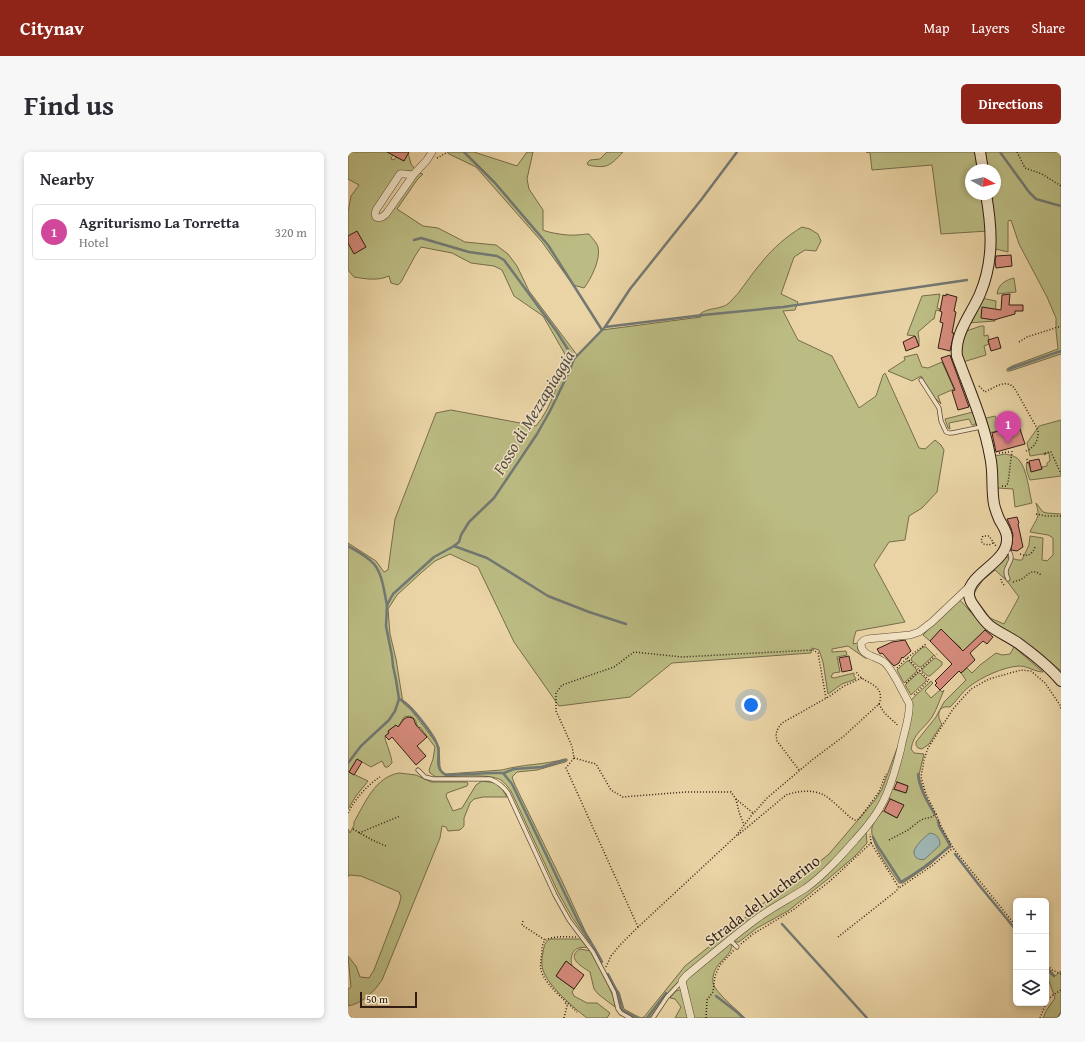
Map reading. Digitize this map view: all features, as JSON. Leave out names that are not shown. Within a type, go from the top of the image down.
[{"type":"street","points":[[414,174],[400,174],[376,210],[376,217],[379,218],[386,214],[414,174],[432,152]]},
{"type":"street","points":[[980,152],[982,164]]},
{"type":"street","points":[[987,200],[991,232],[987,271],[980,293],[957,343],[956,351],[982,426],[990,455],[995,508],[1007,537],[1007,552],[972,584],[969,591],[970,600],[988,624],[1026,649],[1052,670],[1061,681]]},
{"type":"street","name":"Strada del Lucherino","points":[[682,981],[686,976],[755,920],[822,876],[835,863],[883,804],[895,773],[910,707],[888,666],[883,661],[865,653],[862,650],[861,643],[867,639],[910,635],[919,632],[932,622],[972,584]]},
{"type":"street","points":[[682,981],[691,1018]]},
{"type":"lane","points":[[921,380],[939,408],[941,421],[946,432],[952,433],[982,426]]},
{"type":"lane","points":[[1007,552],[1012,556],[1006,571],[1008,579]]},
{"type":"lane","points":[[418,770],[425,777],[433,779],[490,779],[503,786],[508,793],[555,895],[569,920],[593,952],[614,992],[618,1009],[630,1018]]},
{"type":"lane","points":[[730,940],[737,947]]},
{"type":"lane","name":"Strada del Lucherino","points":[[653,1018],[682,981]]},
{"type":"path","points":[[1017,152],[1025,168],[1042,174],[1061,186]]},
{"type":"path","points":[[1019,342],[1027,337],[1061,326]]},
{"type":"path","points":[[969,388],[977,385],[985,392],[1002,384],[1012,385],[1038,430],[1036,443],[1031,449],[1026,451]]},
{"type":"path","points":[[999,488],[1000,486],[1006,486],[1008,483],[1012,451]]},
{"type":"path","points":[[990,455],[1009,452]]},
{"type":"path","points":[[1045,455],[1044,453],[1050,452],[1061,474]]},
{"type":"path","points":[[1028,459],[1028,464],[1029,463]]},
{"type":"path","points":[[1036,514],[1061,516]]},
{"type":"path","points":[[993,543],[989,545],[983,544],[981,541],[983,536],[989,536],[999,550],[1007,552]]},
{"type":"path","points":[[1020,554],[1031,554],[1035,547]]},
{"type":"path","points":[[1008,579],[1013,582],[1020,580],[1032,572],[1037,572],[1040,575]]},
{"type":"path","points":[[895,670],[907,658],[926,644]]},
{"type":"path","points":[[638,927],[566,768],[574,758],[572,746],[556,711],[556,693],[562,685],[614,667],[634,652],[682,657],[813,650],[818,653],[826,698]]},
{"type":"path","points":[[904,685],[937,654]]},
{"type":"path","points":[[907,658],[929,680],[911,698]]},
{"type":"path","points":[[1013,922],[953,848],[926,794],[921,777],[924,760],[928,748],[953,709],[971,689],[989,680],[1021,670],[1031,671],[1045,683],[1060,705],[1061,710]]},
{"type":"path","points":[[736,836],[753,813],[767,798],[844,736],[879,704],[881,696],[880,692],[876,687],[856,674],[856,671]]},
{"type":"path","points":[[799,771],[777,741],[776,734],[778,728],[782,723],[844,686],[862,678]]},
{"type":"path","points":[[879,704],[882,710],[898,724],[899,726],[897,731]]},
{"type":"path","points":[[574,758],[596,764],[611,790],[623,797],[685,792],[731,792],[736,799],[753,813]]},
{"type":"path","points":[[604,973],[611,956],[638,927],[736,836],[786,795],[794,792],[805,791],[824,795],[855,820],[859,819],[879,792],[886,772]]},
{"type":"path","points":[[348,813],[365,789],[380,777]]},
{"type":"path","points":[[736,799],[744,825]]},
{"type":"path","points":[[889,840],[908,830],[923,819],[932,817],[936,814]]},
{"type":"path","points":[[359,833],[400,816]]},
{"type":"path","points":[[868,824],[871,843],[899,888]]},
{"type":"path","points":[[353,829],[386,846]]},
{"type":"path","points":[[706,1018],[707,1000],[713,992],[715,976],[720,965],[737,947],[753,934],[793,910],[830,881],[871,843]]},
{"type":"path","points":[[838,937],[899,888],[933,865],[953,848]]},
{"type":"path","points":[[523,922],[522,925],[545,940]]},
{"type":"path","points":[[577,1012],[544,977],[540,960],[545,940],[550,938],[582,936]]},
{"type":"path","points":[[1049,966],[1052,970],[1061,974]]},
{"type":"path","points":[[1049,998],[1061,990]]},
{"type":"path","points":[[564,1018],[567,1006],[565,1000]]},
{"type":"path","points":[[1040,1018],[1044,1006]]},
{"type":"path","points":[[348,1016],[352,1018]]},
{"type":"green space","points":[[348,152],[394,152],[391,159],[394,160],[396,157],[404,161],[408,153],[411,164],[415,169],[413,171],[399,172],[374,208],[379,220],[418,173],[423,174],[417,180],[397,209],[423,226],[438,228],[465,242],[496,245],[508,254],[517,266],[529,291],[577,355],[602,330],[701,317],[700,314],[703,312],[726,305],[734,298],[758,267],[780,243],[802,227],[810,229],[818,234],[821,241],[816,251],[805,250],[794,257],[781,294],[798,302],[795,310],[783,311],[798,340],[832,356],[859,408],[876,396],[885,373],[919,448],[925,449],[935,440],[944,450],[937,492],[922,508],[909,516],[905,540],[889,542],[874,565],[905,622],[856,631],[853,644],[858,643],[858,650],[861,654],[868,658],[865,658],[848,646],[832,649],[832,652],[846,651],[847,655],[837,657],[840,672],[833,673],[831,677],[834,678],[854,673],[856,679],[842,684],[828,694],[823,662],[819,650],[812,648],[811,653],[672,663],[630,697],[559,706],[514,642],[478,567],[450,554],[435,561],[397,595],[388,609],[390,634],[396,659],[403,703],[411,710],[439,747],[440,767],[442,772],[446,774],[502,770],[567,759],[565,762],[537,770],[517,772],[512,777],[591,941],[590,943],[572,917],[558,892],[509,788],[501,780],[496,778],[479,776],[436,777],[430,773],[429,770],[435,747],[420,727],[419,728],[413,717],[404,717],[398,727],[396,725],[388,731],[389,733],[385,736],[392,763],[388,767],[385,767],[382,761],[371,767],[357,759],[349,772],[368,781],[348,809],[348,543],[376,561],[384,572],[388,570],[395,519],[436,413],[451,410],[536,426],[542,419],[551,402],[566,356],[543,316],[514,296],[502,270],[494,266],[471,263],[452,253],[421,247],[398,285],[391,283],[389,276],[376,279],[354,277],[348,270],[348,212],[351,196],[359,185],[348,179]]},
{"type":"green space","points":[[447,152],[474,152],[517,166],[527,152],[533,152],[527,179],[529,189],[543,210],[543,230],[569,235],[589,234],[596,242],[599,252],[597,263],[584,288],[573,285],[542,242],[476,167]]},
{"type":"green space","points":[[607,152],[623,152],[608,165],[600,167],[588,165],[587,163],[590,160],[600,159]]},
{"type":"green space","points":[[866,152],[976,152],[978,164],[965,164],[965,200],[984,200],[988,231],[941,234],[932,165],[872,170],[870,153]]},
{"type":"green space","points":[[985,152],[1061,152],[1061,354],[1010,371],[1007,371],[1007,369],[1012,366],[1058,349],[1056,318],[1047,297],[1019,244],[1011,220],[1008,221],[1008,252],[996,249],[992,271],[992,200],[1001,200],[1001,164],[987,164]]},
{"type":"green space","points":[[1014,278],[1016,292],[997,294],[1003,283]]},
{"type":"green space","points":[[940,294],[937,308],[940,309],[940,311],[936,310],[934,319],[918,332],[919,346],[915,336],[907,335],[922,296]]},
{"type":"green space","points":[[981,298],[996,301],[995,321],[968,323]]},
{"type":"green space","points":[[984,326],[984,336],[988,335],[989,340],[989,344],[984,346],[986,355],[963,362],[960,344],[966,331]]},
{"type":"green space","points":[[917,354],[922,367],[928,368],[942,362],[954,389],[938,396],[941,404],[934,397],[921,376],[912,381],[888,371],[905,360],[904,357]]},
{"type":"green space","points":[[973,412],[976,421],[975,425],[972,425],[969,419],[949,423],[950,429],[948,428],[945,419]]},
{"type":"green space","points":[[995,416],[998,422],[1002,422],[1004,429],[989,433],[982,419]]},
{"type":"green space","points":[[1061,420],[1061,476],[1030,480],[1026,464],[1027,462],[1031,471],[1042,469],[1042,467],[1047,466],[1047,463],[1050,461],[1049,453],[1030,456],[1027,443],[1039,426]]},
{"type":"green space","points":[[1005,454],[1013,456],[1022,464],[1026,474],[1032,503],[1015,507],[1013,489],[998,488],[997,504],[995,456]]},
{"type":"green space","points":[[1036,503],[1043,512],[1061,514],[1061,671],[1023,640],[994,625],[973,599],[974,592],[981,580],[1006,557],[1022,560],[1029,545],[1030,536],[1043,538],[1042,560],[1047,561],[1053,555],[1052,537],[1030,532],[1038,516]],"holes":[[[995,570],[1007,581],[1019,597],[1004,624],[990,618],[975,598],[974,594],[983,580]]]},
{"type":"green space","points":[[959,599],[986,629],[966,649],[954,665],[961,648],[941,630],[930,641],[923,635]]},
{"type":"green space","points":[[923,647],[926,647],[934,655],[921,667],[919,667],[911,660],[912,657]]},
{"type":"green space","points":[[1014,647],[1043,672],[1022,666],[1006,668],[987,676],[970,686],[950,707],[941,709],[939,712],[939,718],[942,724],[929,744],[922,749],[918,748],[916,742],[936,717],[944,702],[966,680],[961,673],[967,668],[972,673],[996,653],[1002,655],[1010,654]]},
{"type":"green space","points":[[935,658],[942,662],[942,665],[930,676],[928,676],[922,671],[922,669]]},
{"type":"green space","points":[[909,661],[917,671],[904,683],[897,670]]},
{"type":"green space","points":[[918,673],[926,679],[926,681],[911,695],[905,685]]},
{"type":"green space","points":[[931,681],[933,683],[925,691],[931,698],[940,690],[942,692],[944,690],[934,714],[914,739],[911,749],[914,753],[924,754],[919,775],[920,780],[925,795],[950,846],[931,864],[903,883],[899,883],[877,848],[872,833],[872,827],[883,811],[897,818],[903,805],[889,798],[892,789],[906,793],[908,786],[895,781],[913,704],[911,700]]},
{"type":"green space","points":[[899,743],[887,788],[868,823],[827,869],[681,979],[668,993],[650,1018],[641,1018],[644,1017],[685,966],[762,904],[801,877],[829,854],[875,800],[882,789]]},
{"type":"green space","points":[[399,773],[416,775],[431,782],[467,782],[467,786],[447,793],[446,796],[453,811],[462,808],[476,785],[482,781],[495,783],[502,789],[507,797],[483,797],[474,799],[470,803],[464,818],[464,826],[460,830],[448,831],[446,827],[442,826],[440,838],[382,980],[363,1000],[348,1006],[348,989],[351,987],[348,956],[356,966],[360,977],[369,978],[374,970],[401,897],[399,892],[361,876],[349,875],[348,877],[348,829],[350,833],[362,807],[377,785],[391,775]]},
{"type":"green space","points":[[866,831],[867,843],[855,856],[828,879],[788,911],[757,928],[739,942],[734,941],[761,919],[826,876]]},
{"type":"green space","points":[[550,939],[582,939],[589,948],[584,947],[574,951],[571,957],[572,966],[566,961],[556,976],[574,989],[572,992],[574,996],[587,1003],[597,1003],[610,1013],[607,1018],[587,1018],[569,1003],[550,983],[543,970],[542,956],[544,946]]},
{"type":"green space","points":[[729,944],[732,945],[732,948],[715,970],[713,975],[713,983],[722,996],[745,1018],[693,1018],[685,986],[686,981]]},
{"type":"green space","points":[[580,949],[591,951],[593,954],[610,988],[615,1007],[598,994],[594,989],[590,972],[580,965],[575,959],[574,956],[576,952]]},
{"type":"green space","points":[[1049,969],[1055,976],[1061,971],[1061,1018],[1043,1018],[1055,998],[1049,981]]},
{"type":"green space","points":[[612,984],[619,992],[624,1009],[641,1018],[634,1018],[622,1011],[617,994]]},
{"type":"green space","points":[[676,991],[682,991],[689,1018],[675,1018],[681,1007],[675,999],[670,998]]},
{"type":"water","points":[[930,833],[935,834],[938,837],[940,845],[925,859],[921,860],[917,858],[914,851],[920,841]]},
{"type":"building","points":[[387,152],[409,152],[404,161]]},
{"type":"building","points":[[357,231],[366,247],[354,254],[348,243],[348,236]]},
{"type":"building","points":[[1011,255],[1012,266],[996,268],[996,256]]},
{"type":"building","points":[[946,294],[957,297],[952,333],[954,333],[950,351],[938,348],[943,323],[940,322],[942,312],[940,311],[943,295],[946,296]]},
{"type":"building","points":[[1010,294],[1009,305],[1023,305],[1023,311],[1015,311],[1015,314],[994,320],[981,318],[982,307],[1001,310],[1002,295]]},
{"type":"building","points":[[915,336],[919,346],[906,351],[903,342]]},
{"type":"building","points":[[998,337],[1001,348],[991,351],[988,340]]},
{"type":"building","points":[[950,355],[969,407],[958,410],[952,391],[955,390],[941,358]]},
{"type":"building","points":[[1017,420],[1025,444],[996,452],[992,433],[1008,428],[1007,423]]},
{"type":"building","points":[[1039,459],[1042,469],[1031,472],[1029,461]]},
{"type":"building","points":[[1017,517],[1023,547],[1017,551],[1011,550],[1013,535],[1007,519]]},
{"type":"building","points":[[941,629],[963,651],[985,630],[993,637],[987,644],[983,641],[970,653],[975,660],[961,673],[959,671],[940,690],[935,685],[937,683],[935,681],[952,664],[930,641]]},
{"type":"building","points":[[905,640],[911,651],[903,658],[902,657],[899,663],[894,666],[882,653],[880,654],[877,649],[892,642]]},
{"type":"building","points":[[849,656],[852,670],[842,672],[839,658]]},
{"type":"building","points":[[408,717],[413,718],[416,725],[427,737],[417,746],[426,756],[416,765],[392,737],[389,740],[385,736],[389,733],[388,731],[396,725],[398,727],[404,719]]},
{"type":"building","points":[[357,759],[362,762],[354,775],[349,772]]},
{"type":"building","points":[[897,782],[908,786],[906,793],[894,789]]},
{"type":"building","points":[[890,799],[904,805],[897,818],[884,811]]},
{"type":"building","points":[[566,961],[584,975],[574,989],[556,976]]},
{"type":"waterway","points":[[464,152],[495,183],[548,245],[602,330]]},
{"type":"waterway","name":"Fosso di Mezzapiaggia","points":[[348,763],[361,746],[389,720],[395,711],[399,699],[386,626],[387,605],[393,594],[434,557],[459,542],[461,535],[469,522],[494,498],[537,434],[550,411],[574,359],[605,327],[630,289],[737,152]]},
{"type":"waterway","points":[[1000,152],[1029,192],[1036,199],[1061,206]]},
{"type":"waterway","points":[[414,240],[421,238],[469,252],[497,256],[504,260],[557,332],[574,359]]},
{"type":"waterway","points":[[605,327],[783,307],[967,280]]},
{"type":"waterway","points":[[1009,369],[1061,351]]},
{"type":"waterway","points":[[348,546],[362,554],[377,568],[383,584],[387,605]]},
{"type":"waterway","points":[[454,546],[487,558],[548,596],[589,612],[626,624]]},
{"type":"waterway","points":[[399,699],[422,720],[432,735],[438,747],[438,763],[442,773],[446,775],[503,773],[512,784],[578,921],[602,962]]},
{"type":"waterway","points":[[504,773],[514,769],[542,767],[565,760]]},
{"type":"waterway","points":[[918,774],[926,799],[934,813]]},
{"type":"waterway","points":[[938,821],[939,826],[950,845],[949,847]]},
{"type":"waterway","points":[[873,837],[901,882],[920,870],[950,847]]},
{"type":"waterway","points":[[955,854],[1013,926]]},
{"type":"waterway","points":[[782,924],[867,1018]]},
{"type":"waterway","points":[[1048,970],[1054,976]]},
{"type":"waterway","points":[[608,974],[619,995],[622,1010],[637,1018]]},
{"type":"waterway","points":[[647,1018],[666,993]]},
{"type":"waterway","points":[[716,996],[743,1018]]},
{"type":"waterway","points":[[1058,1018],[1061,1013]]},
{"type":"place","name":"Agriturismo La Torretta","points":[[1008,444]]}]
